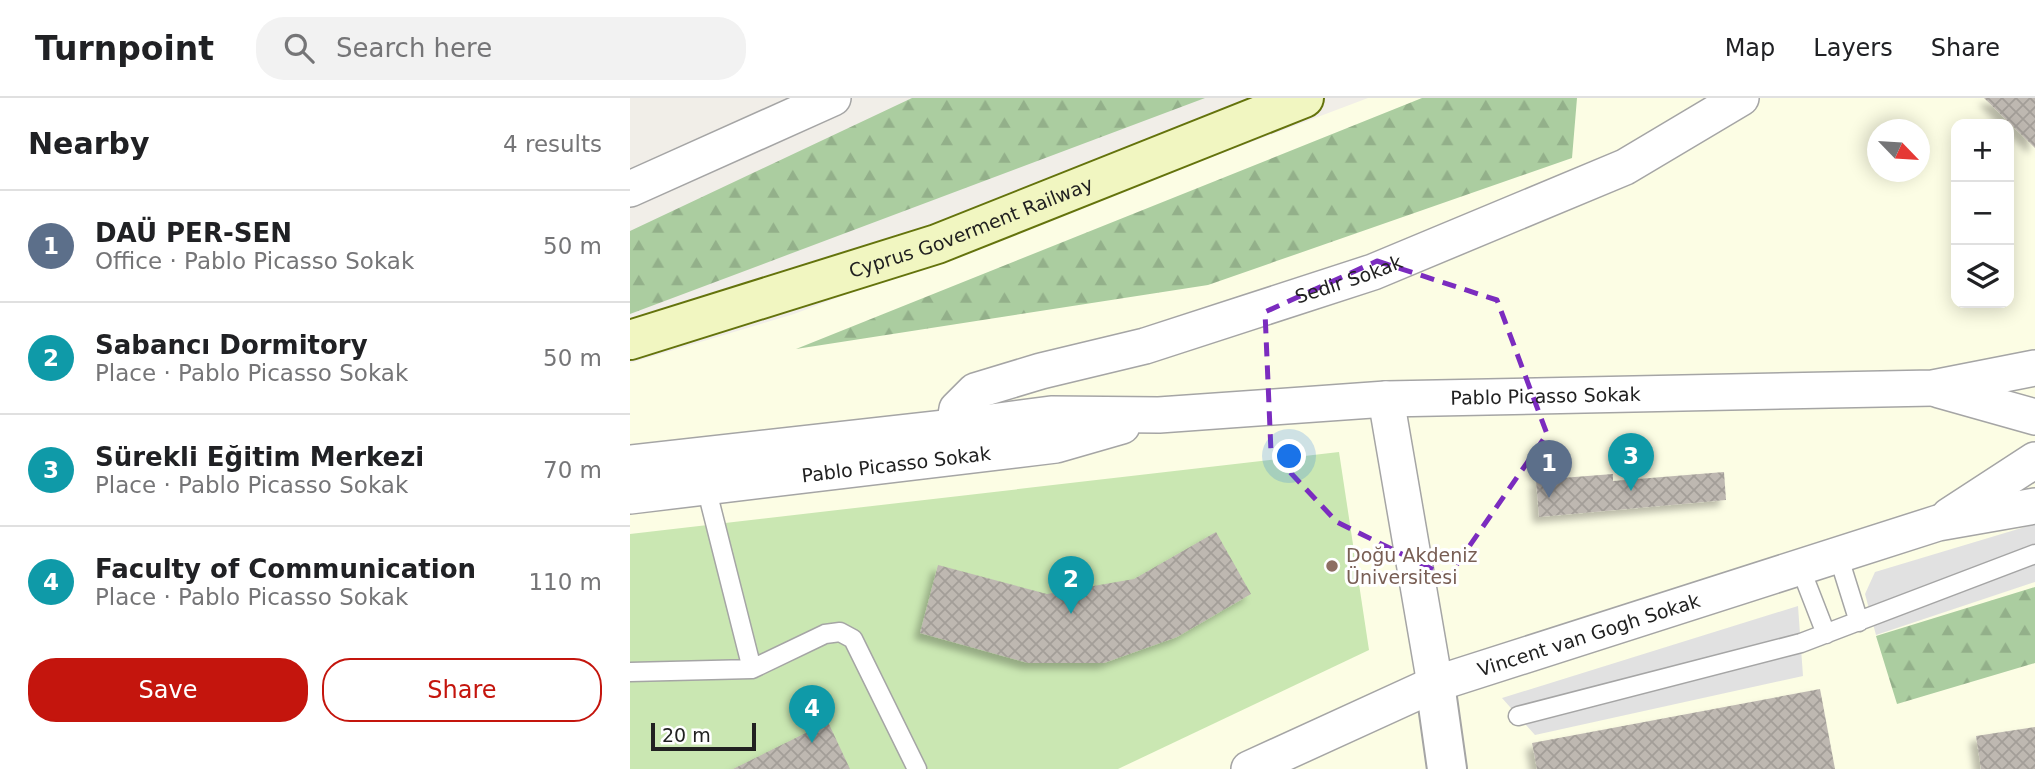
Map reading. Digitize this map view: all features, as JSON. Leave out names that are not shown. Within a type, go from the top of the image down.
[{"type":"main road","name":"Cyprus Goverment Railway","points":[[630,340],[937,244],[1304,98]]},
{"type":"street","points":[[630,189],[833,98]]},
{"type":"street","name":"Sedir Sokak","points":[[954,427],[957,409],[975,391],[1041,371],[1144,346],[1373,272],[1625,167],[1741,98]]},
{"type":"street","points":[[1933,388],[2035,368]]},
{"type":"street","points":[[1933,388],[2035,417]]},
{"type":"street","name":"Pablo Picasso Sokak","points":[[630,463],[1051,414],[1159,415],[1386,398],[1933,388]]},
{"type":"street","points":[[1386,398],[1447,769]]},
{"type":"street","name":"Pablo Picasso Sokak","points":[[630,496],[1056,445],[1159,415]]},
{"type":"street","points":[[1938,523],[2035,460]]},
{"type":"street","points":[[1938,523],[2035,506]]},
{"type":"street","name":"Vincent van Gogh Sokak","points":[[1249,769],[1434,684],[1938,523]]},
{"type":"lane","points":[[706,487],[752,669]]},
{"type":"lane","points":[[1518,716],[1801,643],[2035,554]]},
{"type":"lane","points":[[1838,555],[1859,622]]},
{"type":"lane","points":[[1800,567],[1826,634]]},
{"type":"lane","points":[[630,672],[752,669],[825,634],[839,632],[853,639],[917,769]]},
{"type":"highlighted area","points":[[1377,261],[1497,300],[1547,434],[1448,577],[1337,522],[1271,452],[1265,312]]},
{"type":"shaded area","name":"Doğu Akdeniz Üniversitesi","points":[[1368,98],[2035,98],[2035,769],[630,769],[630,363],[794,314]]},
{"type":"shaded area","points":[[2035,524],[2035,582],[1876,635],[1865,594],[1875,572]]},
{"type":"shaded area","points":[[1798,606],[1803,676],[1535,735],[1502,698]]},
{"type":"green space","points":[[912,98],[1205,98],[630,314],[630,231]]},
{"type":"green space","points":[[1422,98],[1577,98],[1572,158],[1208,285],[796,349]]},
{"type":"green space","points":[[1339,452],[1369,650],[1118,769],[630,769],[630,534]]},
{"type":"green space","points":[[2035,587],[2035,663],[1897,704],[1876,636]]},
{"type":"building","points":[[1984,98],[2035,98],[2035,148],[2014,127],[2014,119],[2005,119]]},
{"type":"building","points":[[1724,472],[1726,500],[1539,517],[1536,480],[1613,474],[1613,481]]},
{"type":"building","points":[[1216,532],[1251,594],[1177,637],[1104,663],[1028,663],[920,633],[938,565],[1047,594],[1134,579]]},
{"type":"building","points":[[1820,689],[1835,769],[1537,769],[1532,743]]},
{"type":"building","points":[[828,722],[850,769],[733,769]]},
{"type":"building","points":[[2035,727],[2035,769],[1981,769],[1976,736]]},
{"type":"place","name":"Sürekli Eğitim Merkezi","points":[[1631,491]]},
{"type":"place","name":"DAÜ PER-SEN","points":[[1549,498]]},
{"type":"place","name":"Doğu Akdeniz Üniversitesi","points":[[1332,566]]},
{"type":"place","name":"Sabancı Dormitory","points":[[1071,614]]},
{"type":"place","name":"Faculty of Communication","points":[[812,743]]}]
